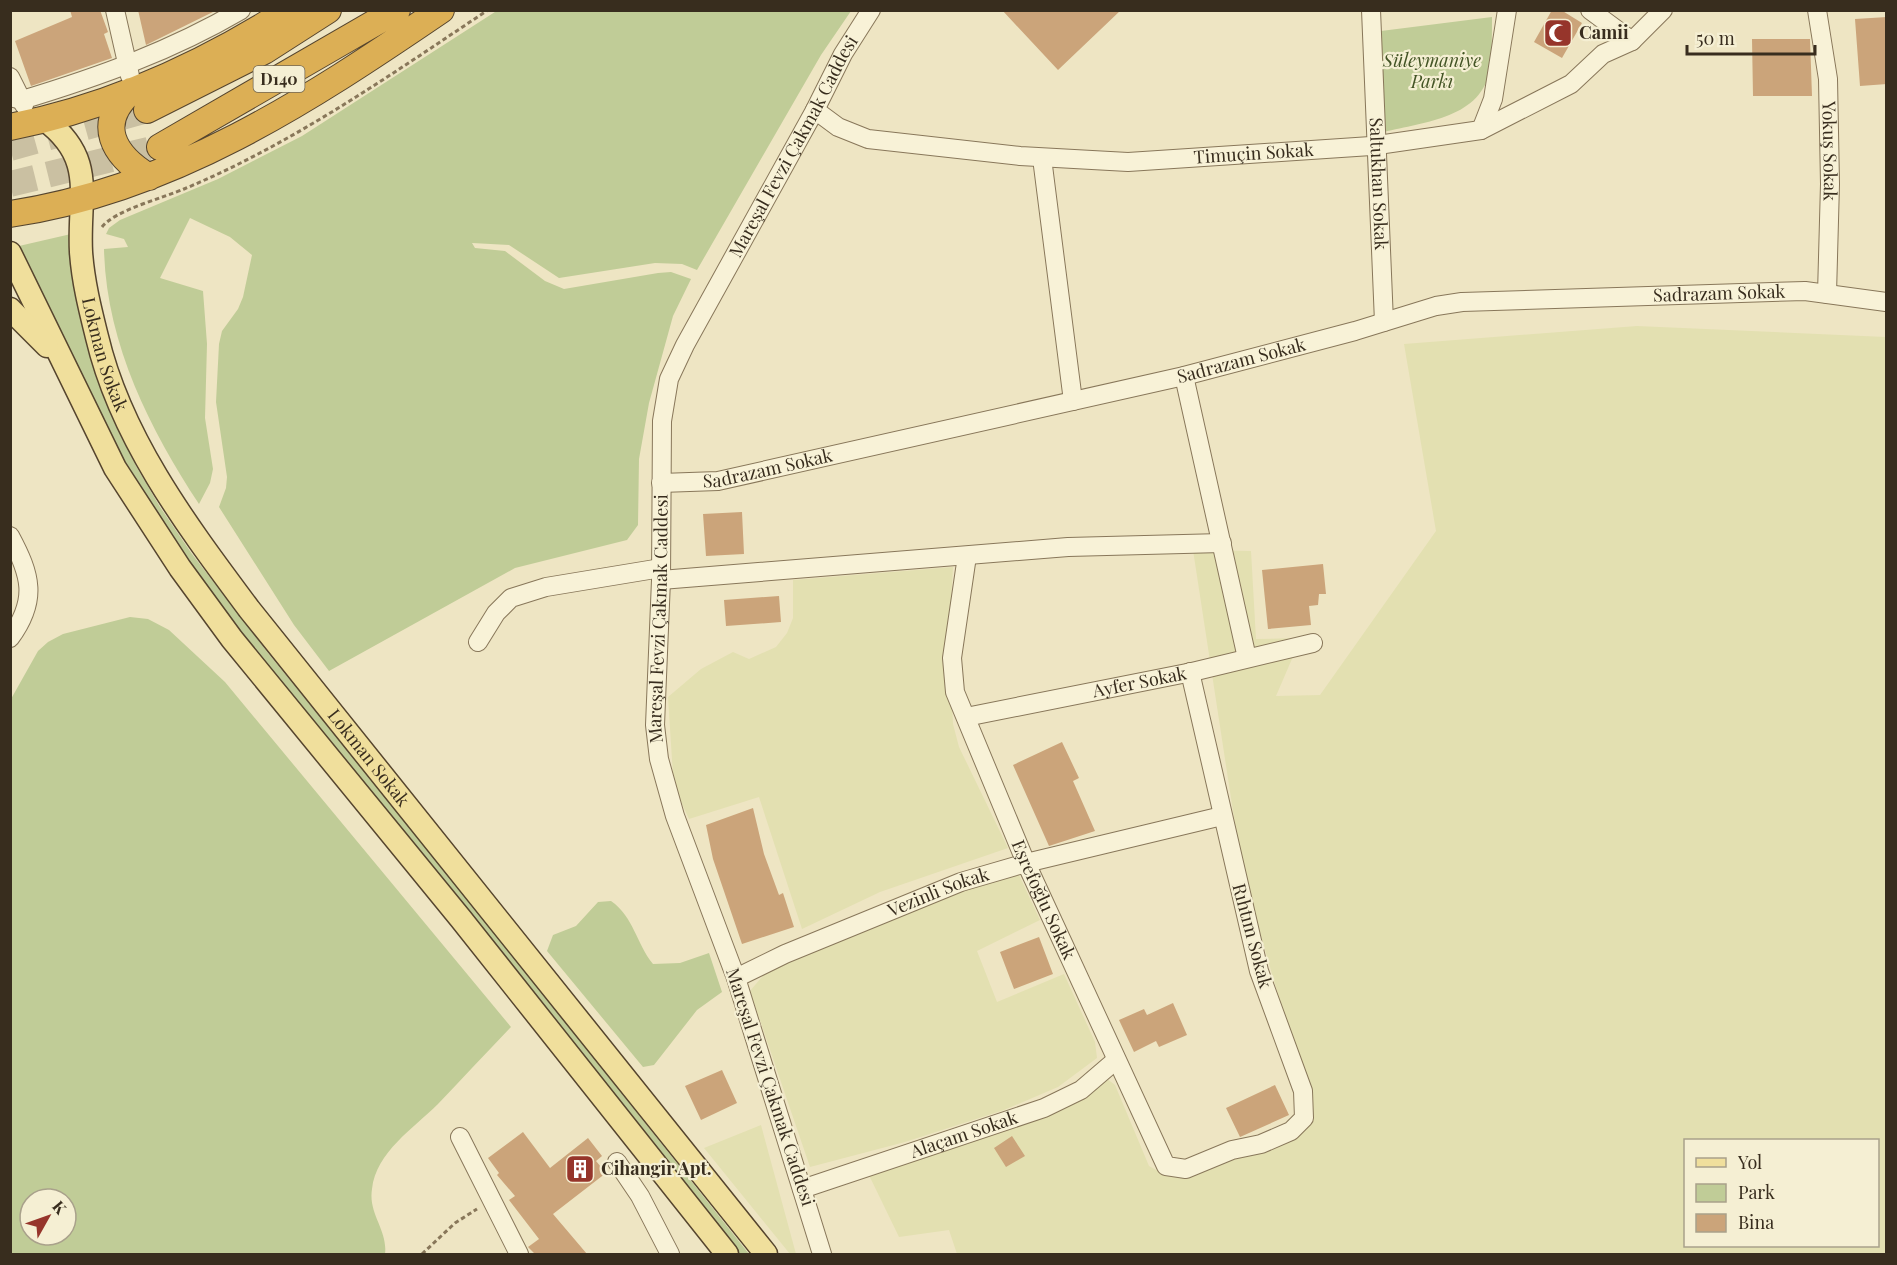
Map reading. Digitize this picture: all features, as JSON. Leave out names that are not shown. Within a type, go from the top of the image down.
[{"type":"highway","points":[[149,177],[127,162],[115,145],[112,136],[115,112],[289,10]]},
{"type":"highway","name":"D140","points":[[139,100],[264,51],[328,10]]},
{"type":"highway","name":"D140","points":[[160,147],[397,10]]},
{"type":"highway","points":[[10,214],[81,204],[193,159],[260,126],[328,85],[441,10]]},
{"type":"highway","points":[[24,113],[139,100]]},
{"type":"main road","name":"Lokman Sokak","points":[[24,113],[60,131],[76,152],[81,174],[82,266],[102,355],[127,419],[170,497],[249,609],[766,1254]]},
{"type":"main road","name":"Lokman Sokak","points":[[10,254],[131,495],[232,639],[468,928],[727,1254]]},
{"type":"main road","points":[[10,309],[64,365]]},
{"type":"street","points":[[115,10],[139,100]]},
{"type":"street","points":[[10,77],[24,113],[178,44],[241,10]]},
{"type":"street","name":"Mareşal Fevzi Çakmak Caddesi","points":[[822,1254],[736,978],[675,816],[659,759],[655,694],[661,574],[662,421],[669,380],[685,345],[815,110],[843,54],[871,10]]},
{"type":"street","name":"Saltukhan Sokak","points":[[1371,10],[1384,322]]},
{"type":"street","points":[[1590,10],[1632,41]]},
{"type":"street","name":"Timuçin Sokak","points":[[815,110],[838,127],[868,139],[1042,158],[1128,162],[1378,145],[1481,130],[1562,90],[1603,54],[1632,41],[1663,10]]},
{"type":"street","name":"Yokuş Sokak","points":[[1817,10],[1828,80],[1830,184],[1827,294]]},
{"type":"street","points":[[1481,130],[1493,99],[1507,11]]},
{"type":"street","points":[[1042,158],[1072,401]]},
{"type":"street","name":"Sadrazam Sokak","points":[[661,483],[718,481],[1184,376],[1436,306],[1462,302],[1796,291],[1887,302]]},
{"type":"street","points":[[1184,376],[1247,658]]},
{"type":"street","points":[[10,536],[24,563],[30,587],[28,607],[10,638]]},
{"type":"street","points":[[478,642],[496,613],[511,598],[546,588],[661,574],[967,556],[1068,547],[1222,543]]},
{"type":"street","name":"Eşrefoğlu Sokak","points":[[967,556],[952,658],[955,692],[1026,863],[1166,1166],[1186,1169],[1232,1150]]},
{"type":"street","name":"Ayfer Sokak","points":[[966,717],[1190,672],[1313,643]]},
{"type":"street","name":"Rıhtım Sokak","points":[[1190,672],[1259,971],[1303,1091],[1304,1118],[1291,1131],[1261,1144],[1232,1150]]},
{"type":"street","name":"Vezinli Sokak","points":[[736,978],[785,954],[961,882],[1026,863],[1222,816]]},
{"type":"street","name":"Alaçam Sokak","points":[[802,1189],[1044,1108],[1081,1090],[1116,1060]]},
{"type":"street","points":[[460,1137],[519,1254]]},
{"type":"street","points":[[618,1162],[640,1196],[670,1254]]},
{"type":"path","points":[[100,232],[106,222],[117,215],[219,173],[307,129],[488,10]]},
{"type":"path","points":[[422,1254],[455,1223],[492,1200]]},
{"type":"shaded area","points":[[1637,326],[1886,337],[1886,1254],[957,1254],[949,1230],[899,1237],[866,1169],[1106,1078],[1115,1085],[1149,1166],[1158,1171],[1178,1168],[1300,1127],[1296,1057],[1242,870],[1193,550],[1251,551],[1256,639],[1301,638],[1276,696],[1320,695],[1436,531],[1404,344]]},
{"type":"shaded area","points":[[953,567],[949,635],[953,724],[959,747],[1008,848],[880,892],[802,929],[759,797],[689,819],[677,793],[673,775],[668,697],[701,669],[733,652],[749,659],[776,647],[787,633],[793,618],[793,580]]},
{"type":"shaded area","points":[[1013,862],[1040,920],[977,951],[997,1002],[1064,974],[1095,1042],[1097,1058],[1058,1087],[1004,1110],[905,1142],[810,1167],[750,991],[772,965]]},
{"type":"shaded area","points":[[761,1125],[796,1254],[790,1254],[704,1148]]},
{"type":"green space","points":[[498,10],[851,11],[821,55],[697,270],[682,264],[655,263],[559,278],[509,245],[472,243],[475,248],[505,251],[545,281],[564,289],[658,273],[671,272],[691,279],[673,316],[649,403],[639,459],[638,525],[627,540],[515,568],[329,671],[294,625],[219,507],[226,488],[227,477],[216,402],[219,344],[222,331],[238,309],[243,297],[252,255],[230,237],[190,218],[160,278],[203,291],[207,344],[205,418],[213,469],[210,483],[199,504],[147,414],[122,351],[107,284],[104,249],[128,247],[124,239],[106,234],[109,228],[120,220],[218,179],[302,136]]},
{"type":"green space","name":"Süleymaniye Parkı","points":[[1492,17],[1490,68],[1485,85],[1476,98],[1464,108],[1433,121],[1384,132],[1381,31]]},
{"type":"green space","points":[[71,234],[111,413],[136,466],[160,507],[192,554],[268,653],[466,897],[749,1254],[737,1254],[206,588],[164,527],[120,455],[19,246]]},
{"type":"green space","points":[[130,617],[148,619],[169,630],[225,682],[511,1027],[438,1104],[388,1152],[381,1163],[375,1176],[372,1198],[375,1214],[384,1237],[385,1254],[11,1254],[11,699],[38,651],[48,642],[63,634]]},
{"type":"green space","points":[[611,901],[619,907],[630,922],[653,964],[680,963],[709,953],[722,992],[697,1010],[654,1065],[643,1067],[547,951],[553,935],[576,926],[598,902]]},
{"type":"building","points":[[70,10],[100,10],[108,32],[104,34],[112,58],[31,86],[15,41],[72,17]]},
{"type":"building","points":[[138,10],[217,10],[146,45]]},
{"type":"building","points":[[1002,10],[1121,10],[1058,70]]},
{"type":"building","name":"Camii","points":[[1552,10],[1561,10],[1582,23],[1562,58],[1534,42]]},
{"type":"building","points":[[1887,17],[1887,84],[1860,86],[1855,19]]},
{"type":"building","points":[[1752,39],[1810,39],[1812,96],[1753,96]]},
{"type":"building","points":[[742,512],[744,554],[706,556],[703,514]]},
{"type":"building","points":[[1323,564],[1326,594],[1319,594],[1318,605],[1309,606],[1311,625],[1268,629],[1262,570]]},
{"type":"building","points":[[779,596],[781,622],[726,626],[724,600]]},
{"type":"building","points":[[1062,742],[1079,778],[1073,781],[1095,831],[1049,846],[1013,765]]},
{"type":"building","points":[[753,808],[764,854],[779,895],[783,893],[794,927],[742,944],[713,859],[706,825]]},
{"type":"building","points":[[1039,937],[1053,974],[1014,989],[1000,952]]},
{"type":"building","points":[[1173,1003],[1187,1035],[1159,1047],[1156,1041],[1134,1052],[1119,1020],[1144,1009],[1147,1015]]},
{"type":"building","points":[[722,1070],[737,1103],[701,1120],[685,1086]]},
{"type":"building","points":[[1275,1085],[1289,1115],[1240,1137],[1226,1108]]},
{"type":"building","points":[[523,1132],[550,1168],[588,1138],[602,1156],[596,1161],[606,1173],[553,1214],[587,1254],[535,1254],[528,1247],[539,1239],[509,1200],[515,1196],[497,1175],[499,1173],[488,1158]]},
{"type":"building","points":[[1012,1136],[1025,1156],[1006,1167],[994,1148]]},
{"type":"tunnel","points":[[10,148],[147,110]]},
{"type":"tunnel","points":[[10,184],[160,147]]},
{"type":"place","name":"Camii","points":[[1558,33]]},
{"type":"place","name":"Cihangir Apt.","points":[[580,1169]]}]
